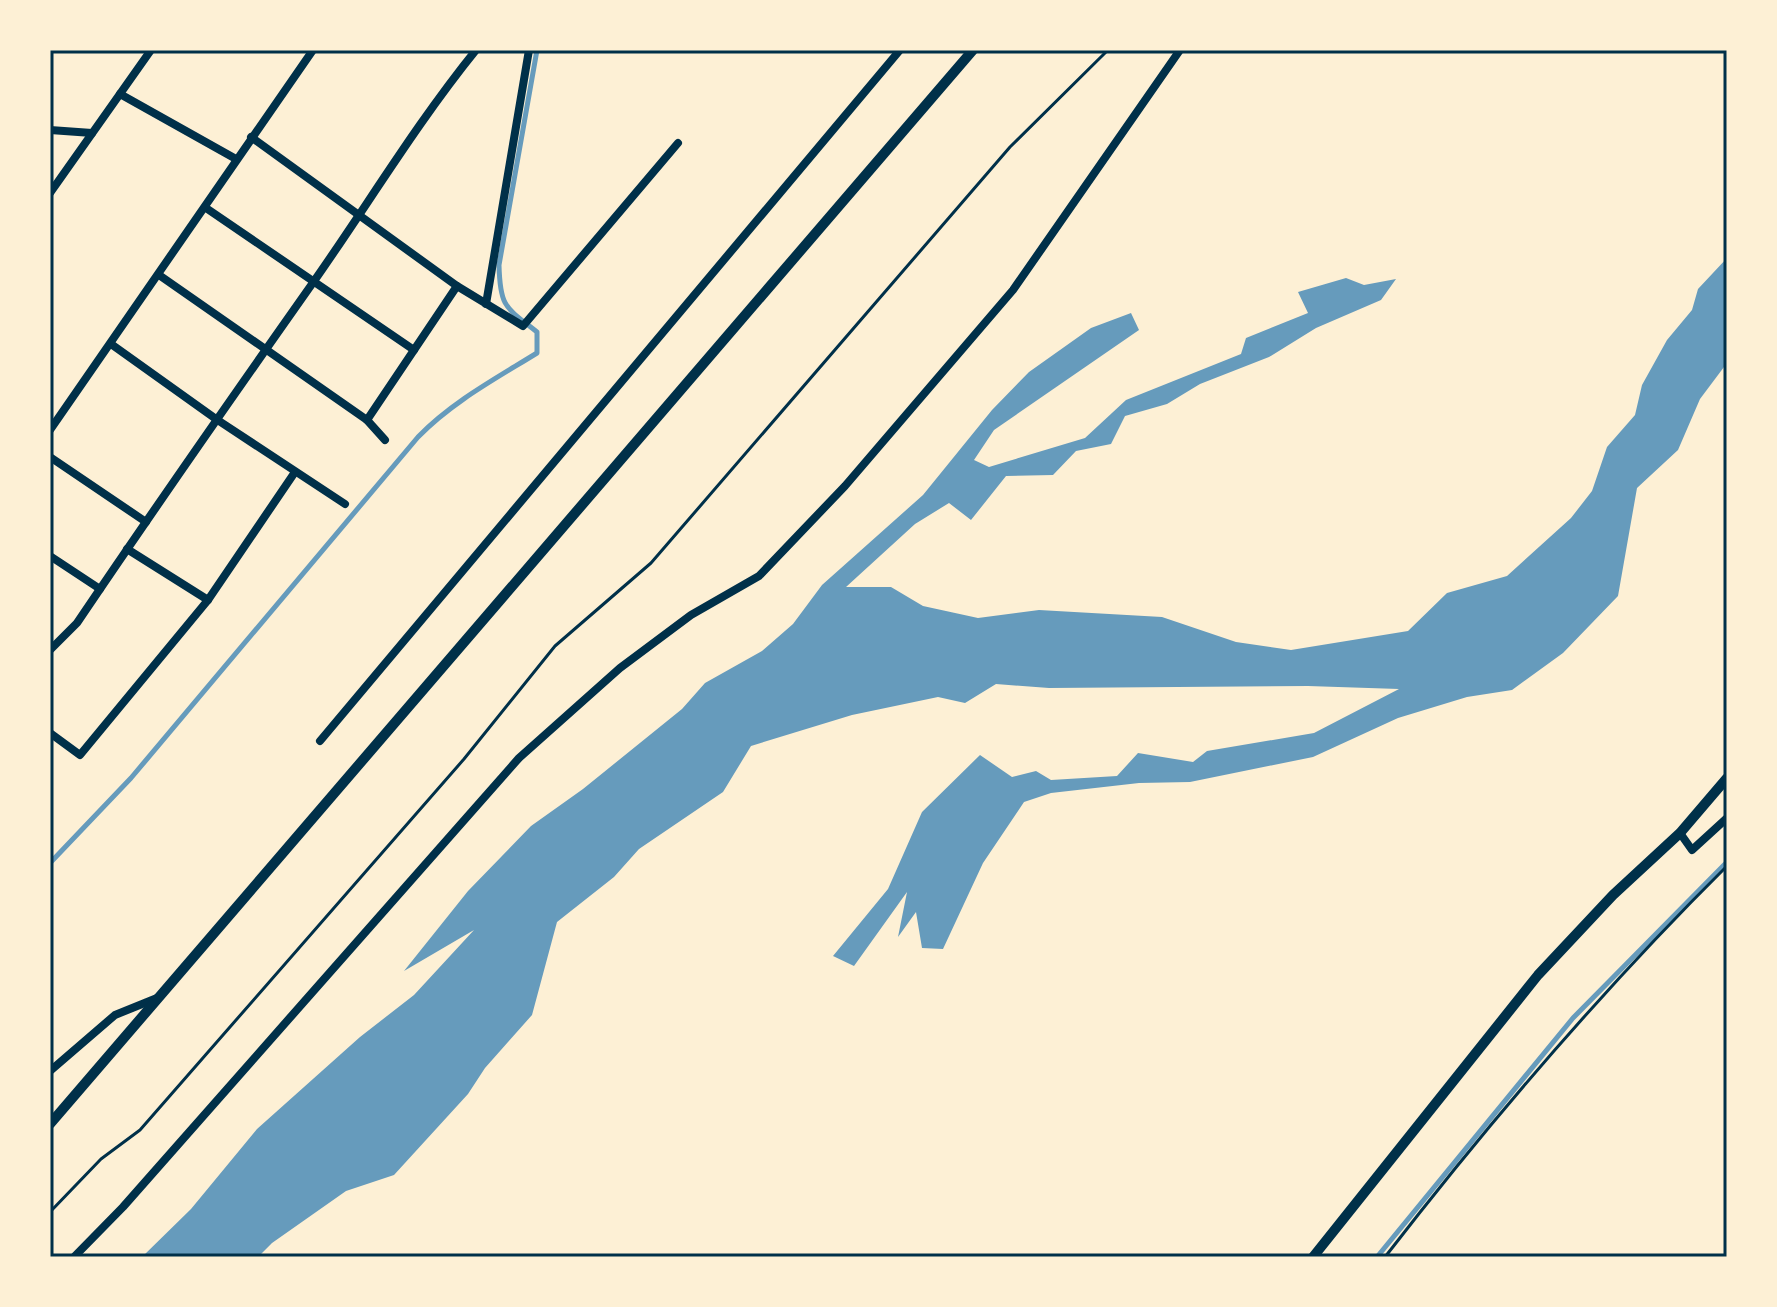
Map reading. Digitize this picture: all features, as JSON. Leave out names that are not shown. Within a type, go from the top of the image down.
[{"type":"street","points":[[50,193],[151,50]]},
{"type":"street","points":[[50,430],[313,50]]},
{"type":"street","points":[[50,650],[77,623],[358,214],[476,50]]},
{"type":"street","points":[[486,304],[529,50]]},
{"type":"street","points":[[320,741],[900,50]]},
{"type":"street","points":[[50,1124],[973,50]]},
{"type":"street","points":[[74,1257],[123,1207],[519,758],[643,650],[691,615],[759,576],[845,486],[1013,290],[1180,50]]},
{"type":"street","points":[[120,94],[236,159]]},
{"type":"street","points":[[50,130],[92,133]]},
{"type":"street","points":[[251,137],[457,286],[523,326],[678,143]]},
{"type":"street","points":[[206,208],[414,350]]},
{"type":"street","points":[[159,275],[367,420],[385,440]]},
{"type":"street","points":[[367,420],[457,286]]},
{"type":"street","points":[[111,344],[216,419],[345,504]]},
{"type":"street","points":[[50,457],[146,522]]},
{"type":"street","points":[[50,733],[80,755],[208,600],[295,472]]},
{"type":"street","points":[[127,549],[208,600]]},
{"type":"street","points":[[50,556],[100,589]]},
{"type":"street","points":[[1313,1257],[1538,975],[1613,895],[1680,833],[1727,778]]},
{"type":"street","points":[[1680,833],[1692,850],[1727,818]]},
{"type":"street","points":[[50,1071],[115,1015],[157,997]]},
{"type":"path","points":[[50,1212],[101,1159],[140,1130],[464,759],[555,646],[651,563],[1010,147],[1108,50]]},
{"type":"path","points":[[1385,1257],[1593,1005],[1727,866]]},
{"type":"water","points":[[1727,258],[1727,363],[1700,399],[1678,450],[1637,488],[1618,596],[1563,653],[1512,690],[1467,697],[1398,718],[1313,757],[1190,782],[1139,783],[1051,793],[1024,802],[983,863],[943,949],[922,948],[916,912],[898,937],[907,892],[854,966],[833,956],[888,889],[922,812],[980,755],[1012,777],[1036,771],[1051,780],[1117,776],[1138,753],[1193,762],[1207,751],[1314,733],[1399,689],[1308,686],[1049,688],[996,684],[965,703],[938,697],[852,715],[751,746],[723,792],[639,849],[614,877],[557,922],[532,1015],[485,1068],[468,1094],[394,1175],[346,1191],[272,1243],[258,1257],[142,1257],[191,1209],[257,1129],[360,1037],[414,995],[474,930],[404,971],[468,891],[531,826],[583,789],[682,709],[705,683],[762,651],[793,624],[822,585],[923,495],[992,410],[1029,372],[1091,328],[1131,313],[1139,330],[994,430],[974,460],[989,467],[1085,438],[1126,400],[1241,354],[1246,338],[1308,313],[1298,292],[1346,278],[1364,285],[1396,279],[1381,300],[1316,328],[1269,357],[1200,384],[1167,404],[1125,416],[1111,444],[1076,451],[1053,475],[1006,476],[971,520],[949,503],[915,524],[846,587],[891,587],[923,606],[978,618],[1039,610],[1162,617],[1236,642],[1291,650],[1408,631],[1447,593],[1507,576],[1571,518],[1592,491],[1607,447],[1635,415],[1642,385],[1667,340],[1692,310],[1698,289]]},
{"type":"waterway","points":[[50,863],[131,778],[418,437],[460,402],[537,353],[537,332],[506,305],[499,265],[537,50]]},
{"type":"waterway","points":[[1377,1257],[1573,1018],[1727,862]]}]
